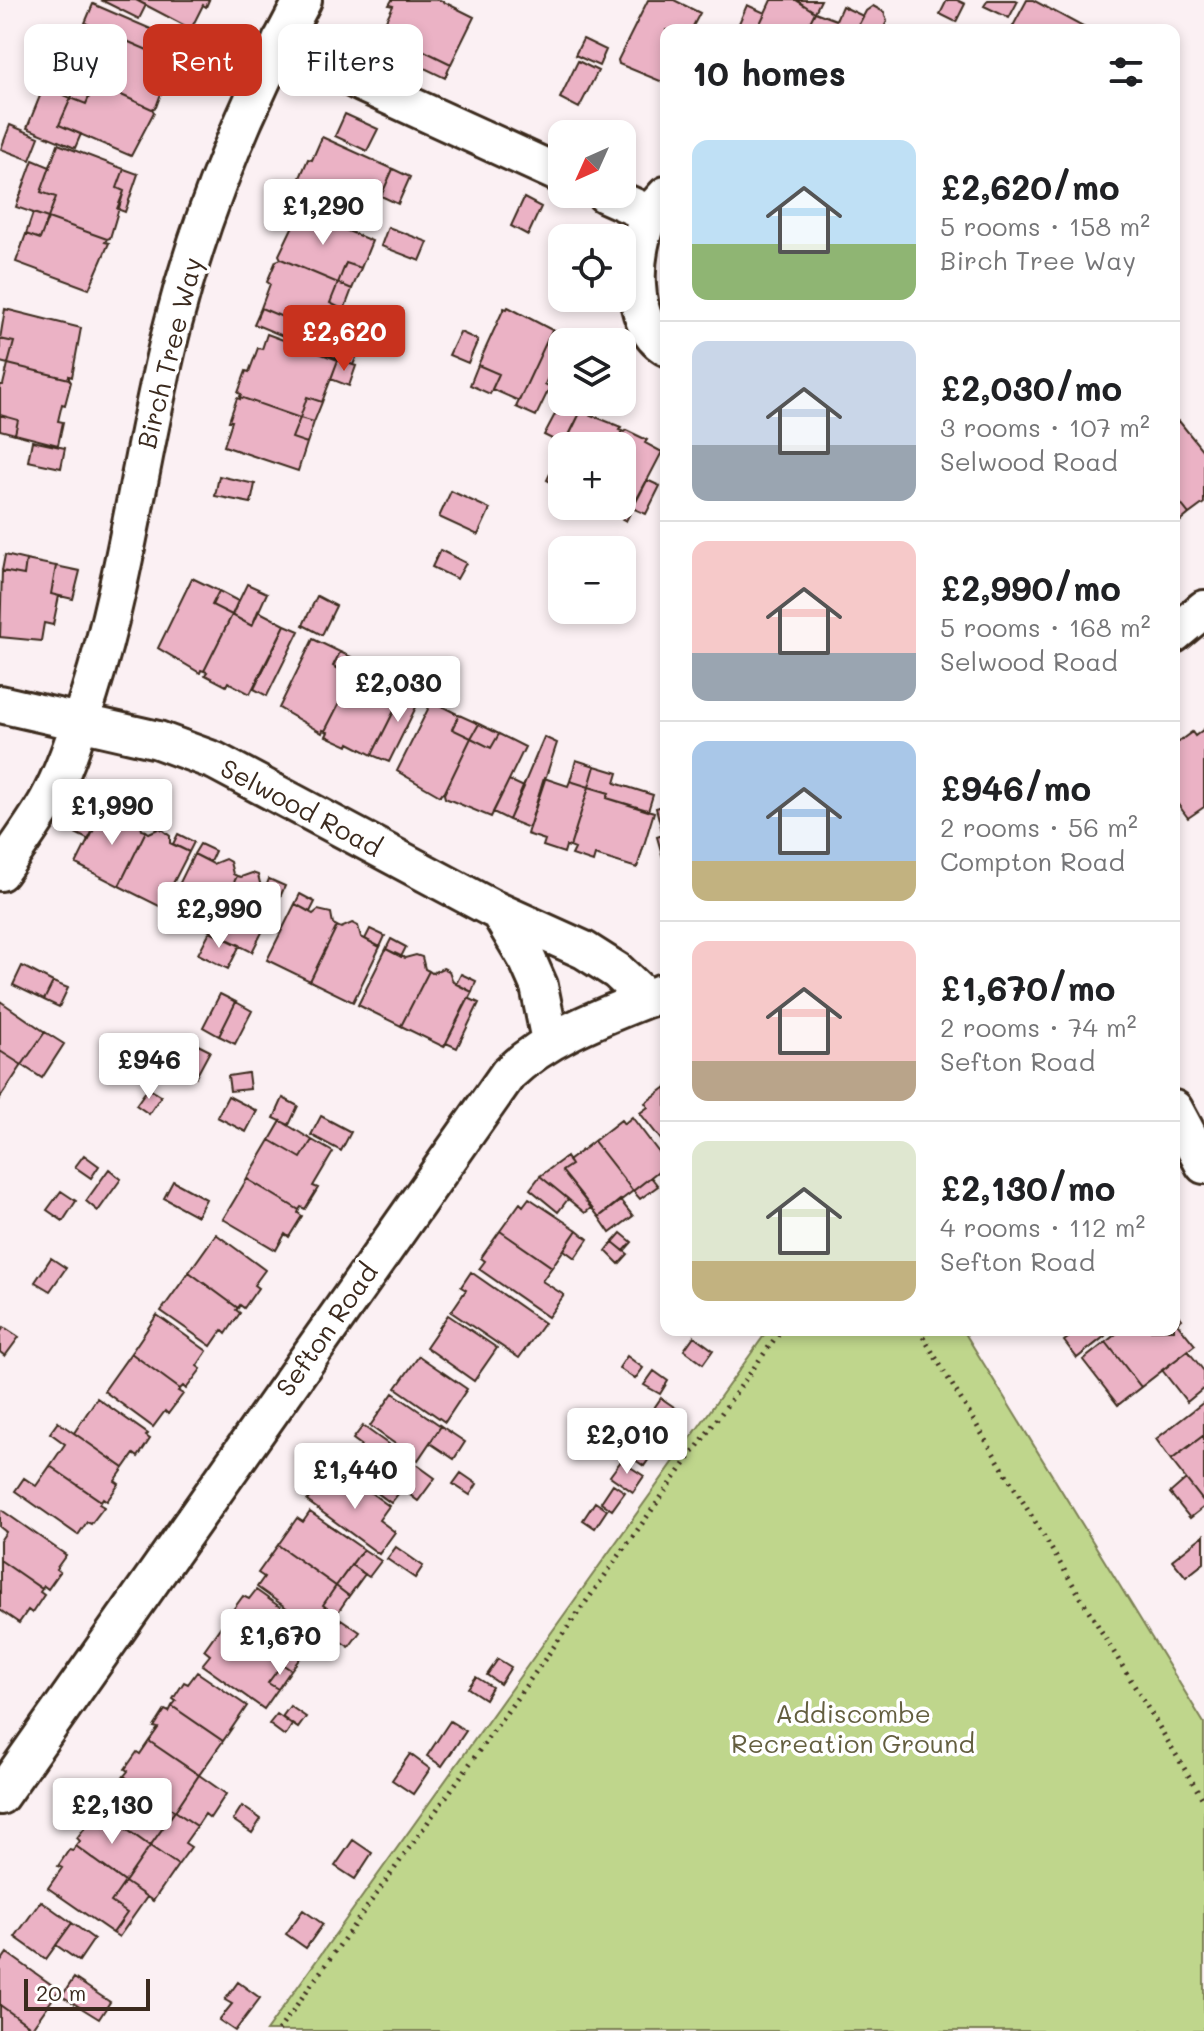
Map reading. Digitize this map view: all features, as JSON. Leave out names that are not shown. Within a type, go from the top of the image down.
[{"type":"street","name":"Birch Tree Way","points":[[290,24],[303,0]]},
{"type":"street","name":"Birch Tree Way","points":[[0,872],[48,801],[80,721],[114,609],[159,382],[183,284],[231,146],[278,47]]},
{"type":"street","points":[[389,96],[548,169]]},
{"type":"street","points":[[636,200],[658,204],[638,268],[638,305],[652,337],[660,343]]},
{"type":"street","points":[[1180,629],[1204,609]]},
{"type":"street","name":"Selwood Road","points":[[0,704],[158,740],[215,761],[499,912],[584,950],[656,995]]},
{"type":"street","points":[[499,912],[539,986],[550,1041]]},
{"type":"street","name":"Sefton Road","points":[[0,1796],[491,1096],[525,1058],[550,1041],[656,995]]},
{"type":"street","points":[[1180,1120],[1204,1165]]},
{"type":"path","points":[[278,2031],[777,1336]]},
{"type":"path","points":[[923,1336],[1204,1801]]},
{"type":"green space","name":"Addiscombe Recreation Ground","points":[[764,1336],[967,1336],[1204,1723],[1204,2031],[266,2031]]},
{"type":"building","points":[[101,0],[136,0],[146,5],[139,19]]},
{"type":"building","points":[[136,0],[209,0],[194,24],[182,24]]},
{"type":"building","points":[[392,0],[440,0],[474,17],[451,64],[423,50],[423,24],[384,24],[393,6],[389,5]]},
{"type":"building","points":[[648,0],[674,0],[700,13],[694,24],[660,24],[660,81],[619,64],[618,60]]},
{"type":"building","points":[[771,0],[796,0],[815,12],[809,24],[760,24]]},
{"type":"building","points":[[796,0],[821,0],[815,12]]},
{"type":"building","points":[[947,0],[965,4],[956,22],[940,14]]},
{"type":"building","points":[[988,0],[1018,1],[1009,18],[984,6]]},
{"type":"building","points":[[1027,0],[1033,0],[1078,24],[1014,24]]},
{"type":"building","points":[[93,4],[143,26],[143,48],[127,41],[127,24],[85,23]]},
{"type":"building","points":[[747,5],[765,13],[760,24],[739,24]]},
{"type":"building","points":[[842,6],[863,16],[859,24],[809,24],[815,12],[836,20]]},
{"type":"building","points":[[873,6],[884,12],[886,24],[859,24],[866,11]]},
{"type":"building","points":[[583,39],[606,50],[599,66],[575,55]]},
{"type":"building","points":[[127,41],[143,48],[143,96],[160,96],[152,109],[124,96],[127,96]]},
{"type":"building","points":[[423,50],[451,64],[445,78],[423,67]]},
{"type":"building","points":[[578,61],[598,71],[579,108],[560,98]]},
{"type":"building","points":[[40,96],[66,96],[71,98],[59,125],[81,134],[75,148],[27,128]]},
{"type":"building","points":[[72,96],[89,96],[86,104]]},
{"type":"building","points":[[89,96],[124,96],[152,109],[154,112],[131,156],[59,125],[71,98],[86,104]]},
{"type":"building","points":[[345,114],[378,129],[367,151],[335,136]]},
{"type":"building","points":[[10,125],[39,137],[30,160],[1,149]]},
{"type":"building","points":[[322,137],[393,169],[381,196],[366,190],[357,210],[301,184],[299,180],[308,159],[312,160]]},
{"type":"building","points":[[58,144],[124,169],[117,188],[124,191],[110,238],[48,218],[56,197],[41,192]]},
{"type":"building","points":[[33,160],[50,167],[41,192],[56,197],[48,218],[16,207]]},
{"type":"building","points":[[124,169],[138,174],[125,212],[117,209],[124,191],[117,188]]},
{"type":"building","points":[[393,169],[410,177],[398,204],[381,196]]},
{"type":"building","points":[[524,198],[541,207],[528,235],[511,226]]},
{"type":"building","points":[[300,211],[372,241],[361,268],[346,263],[338,283],[281,259],[279,255]]},
{"type":"building","points":[[33,213],[48,218],[40,239],[26,234]]},
{"type":"building","points":[[48,218],[107,239],[105,242],[109,243],[89,289],[16,262],[26,234],[40,239]]},
{"type":"building","points":[[388,227],[428,242],[420,261],[381,246]]},
{"type":"building","points":[[281,259],[338,283],[330,303],[344,310],[333,338],[261,308],[270,284],[267,282],[276,261]]},
{"type":"building","points":[[346,263],[361,268],[352,289],[338,283]]},
{"type":"building","points":[[338,283],[352,289],[344,310],[330,303]]},
{"type":"building","points":[[261,308],[333,338],[339,323],[366,335],[353,365],[254,324]]},
{"type":"building","points":[[504,308],[548,328],[548,339],[519,401],[492,389],[499,374],[478,365]]},
{"type":"building","points":[[5,309],[81,328],[72,377],[69,376],[69,379],[8,364],[14,342],[0,339]]},
{"type":"building","points":[[460,332],[478,340],[468,363],[449,355]]},
{"type":"building","points":[[267,334],[338,360],[322,402],[307,397],[300,418],[240,397],[238,393],[246,371],[249,372]]},
{"type":"building","points":[[0,339],[14,342],[8,364],[0,362]]},
{"type":"building","points":[[548,339],[548,378],[545,384],[548,391],[536,416],[516,407]]},
{"type":"building","points":[[338,360],[356,366],[349,386],[331,379]]},
{"type":"building","points":[[8,364],[71,382],[58,421],[63,422],[58,445],[15,434],[18,420],[0,415],[0,385],[3,385]]},
{"type":"building","points":[[478,365],[499,374],[490,394],[470,385]]},
{"type":"building","points":[[240,397],[300,418],[292,438],[307,443],[298,471],[224,446],[232,421],[229,421]]},
{"type":"building","points":[[307,397],[322,402],[314,422],[300,418]]},
{"type":"building","points":[[0,415],[18,420],[15,434],[0,430]]},
{"type":"building","points":[[554,416],[578,416],[570,432],[548,432],[548,437],[544,435]]},
{"type":"building","points":[[579,416],[594,416],[621,427],[619,430],[622,431],[621,432],[571,432]]},
{"type":"building","points":[[300,418],[314,422],[307,443],[292,438]]},
{"type":"building","points":[[1180,422],[1204,452],[1204,503],[1189,514],[1180,503]]},
{"type":"building","points":[[636,435],[660,451],[636,502]]},
{"type":"building","points":[[32,441],[65,448],[61,468],[28,461]]},
{"type":"building","points":[[219,476],[255,484],[251,503],[215,496]]},
{"type":"building","points":[[647,480],[660,486],[646,514],[636,510],[636,501]]},
{"type":"building","points":[[451,491],[490,509],[478,535],[439,517]]},
{"type":"building","points":[[1180,503],[1189,514],[1180,522]]},
{"type":"building","points":[[440,550],[466,563],[457,579],[432,567]]},
{"type":"building","points":[[5,555],[26,560],[24,575],[2,571]]},
{"type":"building","points":[[26,560],[56,566],[51,594],[59,596],[53,625],[44,623],[41,641],[0,637],[2,571],[24,575]]},
{"type":"building","points":[[56,566],[80,571],[73,599],[51,594]]},
{"type":"building","points":[[192,578],[219,591],[212,605],[232,615],[204,671],[200,673],[158,648]]},
{"type":"building","points":[[247,584],[267,593],[252,626],[232,615]]},
{"type":"building","points":[[219,591],[238,601],[232,615],[212,605]]},
{"type":"building","points":[[317,596],[336,606],[322,635],[303,625]]},
{"type":"building","points":[[258,611],[285,625],[250,694],[228,682],[226,686],[205,675],[207,672],[204,671],[232,615],[252,626]]},
{"type":"building","points":[[285,625],[299,631],[267,696],[254,689]]},
{"type":"building","points":[[313,639],[340,652],[333,666],[353,676],[322,733],[279,708]]},
{"type":"building","points":[[340,652],[360,661],[353,676],[333,666]]},
{"type":"building","points":[[360,661],[380,672],[373,685],[353,676]]},
{"type":"building","points":[[380,672],[407,685],[372,755],[326,736],[328,732],[325,731],[353,676],[373,685]]},
{"type":"building","points":[[407,685],[423,693],[389,762],[372,755]]},
{"type":"building","points":[[432,701],[459,715],[452,729],[471,738],[444,794],[440,796],[397,771]]},
{"type":"building","points":[[459,715],[479,724],[471,738],[452,729]]},
{"type":"building","points":[[479,724],[499,734],[491,748],[471,738]]},
{"type":"building","points":[[1204,729],[1204,807],[1188,818],[1180,807],[1180,741],[1192,732],[1195,736]]},
{"type":"building","points":[[499,734],[525,747],[491,817],[445,798],[444,794],[471,738],[491,748]]},
{"type":"building","points":[[544,737],[557,743],[529,828],[509,820]]},
{"type":"building","points":[[576,760],[595,766],[589,787],[570,781]]},
{"type":"building","points":[[595,766],[618,773],[615,783],[653,795],[648,811],[607,798],[609,793],[589,787]]},
{"type":"building","points":[[544,778],[568,786],[570,781],[589,787],[570,847],[566,846],[564,853],[543,846],[545,840],[527,834]]},
{"type":"building","points":[[509,780],[524,787],[509,820],[493,812]]},
{"type":"building","points":[[589,787],[609,793],[607,798],[654,812],[637,868],[595,855],[593,862],[572,855],[575,849],[570,847]]},
{"type":"building","points":[[109,800],[124,807],[118,817],[103,810]]},
{"type":"building","points":[[91,804],[103,810],[89,840],[71,831]]},
{"type":"building","points":[[103,810],[122,819],[127,815],[139,818],[142,830],[146,831],[119,886],[76,864]]},
{"type":"building","points":[[160,828],[170,836],[170,843],[189,852],[161,907],[119,886],[146,831],[149,833]]},
{"type":"building","points":[[178,834],[194,842],[189,852],[173,844]]},
{"type":"building","points":[[200,844],[215,851],[210,862],[194,854]]},
{"type":"building","points":[[194,854],[213,864],[225,859],[237,876],[210,931],[167,909]]},
{"type":"building","points":[[258,875],[261,887],[280,897],[252,952],[210,931],[237,876]]},
{"type":"building","points":[[269,879],[285,886],[280,897],[265,889]]},
{"type":"building","points":[[300,894],[315,902],[310,912],[295,904]]},
{"type":"building","points":[[295,904],[313,914],[318,910],[331,913],[333,924],[337,926],[310,981],[267,960]]},
{"type":"building","points":[[352,923],[358,926],[361,937],[380,947],[353,1002],[310,981],[337,926],[341,928]]},
{"type":"building","points":[[370,929],[385,936],[380,947],[365,939]]},
{"type":"building","points":[[210,931],[240,945],[228,969],[198,954]]},
{"type":"building","points":[[391,939],[406,947],[401,957],[386,949]]},
{"type":"building","points":[[386,949],[405,958],[422,957],[425,969],[429,971],[401,1026],[358,1005]]},
{"type":"building","points":[[22,966],[53,982],[44,1000],[13,985]]},
{"type":"building","points":[[443,968],[449,971],[453,982],[472,992],[444,1047],[401,1026],[429,971],[432,973]]},
{"type":"building","points":[[461,974],[476,981],[472,992],[456,984]]},
{"type":"building","points":[[53,982],[68,988],[59,1007],[44,1000]]},
{"type":"building","points":[[220,994],[236,1002],[219,1036],[203,1027]]},
{"type":"building","points":[[468,998],[479,1003],[457,1048],[446,1043]]},
{"type":"building","points":[[0,1001],[45,1032],[22,1065],[0,1051]]},
{"type":"building","points":[[236,1002],[252,1011],[235,1044],[219,1036]]},
{"type":"building","points":[[45,1032],[64,1044],[42,1078],[22,1065]]},
{"type":"building","points":[[194,1043],[210,1051],[196,1077],[180,1068]]},
{"type":"building","points":[[0,1051],[22,1065],[0,1098]]},
{"type":"building","points":[[248,1073],[250,1089],[230,1091],[228,1076]]},
{"type":"building","points":[[148,1088],[161,1096],[149,1114],[136,1105]]},
{"type":"building","points":[[660,1092],[660,1138],[640,1113],[648,1107],[645,1103]]},
{"type":"building","points":[[228,1096],[257,1111],[246,1132],[217,1117]]},
{"type":"building","points":[[283,1098],[298,1106],[289,1125],[274,1118]]},
{"type":"building","points":[[321,1116],[351,1132],[341,1151],[311,1135]]},
{"type":"building","points":[[632,1117],[660,1154],[660,1170],[633,1191],[594,1141],[621,1120],[624,1124]]},
{"type":"building","points":[[281,1121],[312,1140],[301,1158],[270,1140]]},
{"type":"building","points":[[270,1140],[301,1158],[312,1140],[333,1152],[313,1186],[318,1188],[305,1209],[301,1207],[299,1210],[247,1179]]},
{"type":"building","points":[[594,1141],[633,1191],[599,1217],[562,1171],[571,1165],[568,1161]]},
{"type":"building","points":[[84,1155],[99,1166],[91,1178],[75,1167]]},
{"type":"building","points":[[566,1157],[571,1165],[562,1171],[591,1208],[585,1213],[540,1176]]},
{"type":"building","points":[[109,1169],[121,1179],[98,1211],[86,1201]]},
{"type":"building","points":[[540,1176],[568,1199],[558,1212],[530,1189]]},
{"type":"building","points":[[651,1177],[658,1186],[640,1199],[633,1191]]},
{"type":"building","points":[[247,1179],[299,1210],[302,1216],[289,1237],[285,1234],[276,1250],[223,1219]]},
{"type":"building","points":[[173,1181],[206,1199],[197,1216],[164,1198]]},
{"type":"building","points":[[61,1191],[76,1201],[63,1221],[47,1210]]},
{"type":"building","points":[[529,1198],[577,1230],[552,1267],[500,1231],[520,1203],[523,1206]]},
{"type":"building","points":[[620,1200],[633,1216],[610,1233],[599,1217]]},
{"type":"building","points":[[577,1230],[588,1239],[575,1258],[564,1250]]},
{"type":"building","points":[[500,1231],[552,1267],[542,1281],[564,1295],[548,1317],[479,1269],[485,1261],[481,1258]]},
{"type":"building","points":[[621,1233],[632,1242],[624,1251],[613,1242]]},
{"type":"building","points":[[216,1234],[265,1270],[254,1285],[258,1288],[244,1308],[240,1305],[238,1308],[189,1272]]},
{"type":"building","points":[[613,1242],[628,1254],[619,1264],[606,1251]]},
{"type":"building","points":[[51,1258],[66,1268],[50,1291],[35,1282]]},
{"type":"building","points":[[189,1272],[238,1308],[236,1310],[240,1313],[226,1334],[222,1330],[211,1346],[161,1311]]},
{"type":"building","points":[[471,1272],[544,1323],[519,1358],[451,1312],[466,1290],[461,1287]]},
{"type":"building","points":[[157,1315],[207,1351],[197,1366],[201,1369],[186,1389],[183,1386],[180,1389],[131,1353]]},
{"type":"building","points":[[448,1315],[497,1348],[474,1381],[426,1347]]},
{"type":"building","points":[[4,1327],[19,1337],[5,1356],[0,1352],[0,1333]]},
{"type":"building","points":[[1180,1327],[1195,1345],[1141,1387],[1106,1342],[1114,1336],[1180,1336]]},
{"type":"building","points":[[694,1336],[713,1350],[703,1364],[684,1350]]},
{"type":"building","points":[[1071,1336],[1105,1336],[1077,1358],[1064,1341]]},
{"type":"building","points":[[1106,1342],[1141,1387],[1118,1405],[1083,1360]]},
{"type":"building","points":[[1188,1351],[1204,1371],[1204,1388],[1187,1402],[1162,1370]]},
{"type":"building","points":[[131,1353],[183,1394],[153,1427],[104,1391]]},
{"type":"building","points":[[419,1356],[467,1389],[445,1422],[396,1388]]},
{"type":"building","points":[[627,1356],[643,1368],[635,1379],[619,1368]]},
{"type":"building","points":[[654,1371],[668,1381],[660,1394],[644,1385]]},
{"type":"building","points":[[393,1393],[441,1426],[418,1460],[370,1426]]},
{"type":"building","points":[[97,1398],[148,1434],[146,1436],[150,1439],[138,1457],[134,1454],[124,1468],[74,1433]]},
{"type":"building","points":[[661,1398],[680,1411],[671,1424],[652,1411]]},
{"type":"building","points":[[1204,1402],[1204,1435],[1171,1460],[1156,1439]]},
{"type":"building","points":[[58,1422],[124,1468],[115,1481],[119,1484],[107,1501],[103,1498],[101,1501],[50,1466],[65,1444],[50,1433]]},
{"type":"building","points":[[363,1426],[435,1478],[418,1501],[402,1489],[391,1503],[344,1468],[361,1445],[353,1439]]},
{"type":"building","points":[[441,1426],[465,1442],[454,1459],[430,1443]]},
{"type":"building","points":[[1204,1435],[1204,1502],[1171,1460]]},
{"type":"building","points":[[635,1445],[651,1456],[644,1466],[628,1455]]},
{"type":"building","points":[[621,1461],[644,1476],[633,1492],[610,1476]]},
{"type":"building","points":[[50,1466],[101,1501],[99,1504],[104,1507],[78,1535],[15,1491],[24,1478],[36,1486]]},
{"type":"building","points":[[341,1471],[389,1506],[379,1520],[395,1532],[379,1554],[307,1501],[317,1488],[324,1494]]},
{"type":"building","points":[[461,1473],[477,1484],[470,1495],[453,1484]]},
{"type":"building","points":[[1186,1479],[1204,1502],[1204,1507],[1190,1518],[1170,1493]]},
{"type":"building","points":[[613,1484],[625,1492],[612,1510],[601,1502]]},
{"type":"building","points":[[595,1502],[607,1510],[595,1528],[583,1520]]},
{"type":"building","points":[[0,1509],[66,1555],[56,1569],[60,1572],[48,1589],[44,1586],[42,1589],[0,1560],[0,1541],[6,1532],[0,1527]]},
{"type":"building","points":[[310,1512],[363,1549],[336,1586],[278,1545],[297,1518],[303,1522]]},
{"type":"building","points":[[1204,1535],[1204,1563],[1186,1577],[1172,1560]]},
{"type":"building","points":[[278,1545],[336,1586],[323,1605],[332,1612],[319,1631],[257,1587],[264,1577],[258,1573]]},
{"type":"building","points":[[396,1547],[423,1566],[415,1578],[387,1559]]},
{"type":"building","points":[[363,1549],[381,1561],[369,1577],[351,1565]]},
{"type":"building","points":[[0,1560],[42,1589],[40,1592],[44,1595],[32,1613],[28,1610],[19,1623],[0,1610]]},
{"type":"building","points":[[351,1565],[365,1574],[349,1596],[336,1586]]},
{"type":"building","points":[[336,1586],[349,1596],[336,1615],[323,1605]]},
{"type":"building","points":[[256,1590],[318,1634],[304,1653],[295,1646],[282,1664],[224,1622],[243,1596],[249,1599]]},
{"type":"building","points":[[341,1619],[360,1632],[349,1647],[331,1635]]},
{"type":"building","points":[[224,1622],[282,1664],[268,1683],[278,1689],[264,1709],[202,1665],[210,1655],[204,1650]]},
{"type":"building","points":[[295,1646],[304,1653],[291,1670],[282,1664]]},
{"type":"building","points":[[498,1659],[511,1667],[500,1684],[487,1675]]},
{"type":"building","points":[[282,1664],[291,1670],[278,1689],[268,1683]]},
{"type":"building","points":[[197,1672],[247,1706],[223,1741],[172,1706],[184,1682],[188,1684]]},
{"type":"building","points":[[476,1677],[492,1687],[485,1699],[468,1688]]},
{"type":"building","points":[[172,1706],[223,1741],[199,1775],[149,1741],[165,1710],[169,1712]]},
{"type":"building","points":[[290,1706],[306,1717],[298,1728],[282,1717]]},
{"type":"building","points":[[277,1714],[292,1725],[285,1736],[269,1724]]},
{"type":"building","points":[[450,1721],[466,1731],[442,1766],[427,1756]]},
{"type":"building","points":[[149,1741],[199,1775],[175,1811],[124,1776],[128,1771],[125,1769],[137,1752],[140,1754]]},
{"type":"building","points":[[410,1754],[430,1769],[413,1794],[392,1780]]},
{"type":"building","points":[[199,1775],[226,1794],[210,1818],[205,1814],[197,1826],[175,1811]]},
{"type":"building","points":[[124,1776],[175,1811],[150,1846],[101,1811],[109,1799],[106,1796],[118,1779],[121,1781]]},
{"type":"building","points":[[242,1806],[261,1819],[252,1833],[233,1820]]},
{"type":"building","points":[[101,1811],[150,1846],[125,1882],[76,1846],[80,1841],[77,1838]]},
{"type":"building","points":[[175,1811],[197,1826],[185,1843],[191,1847],[178,1865],[150,1846]]},
{"type":"building","points":[[353,1840],[372,1853],[355,1879],[335,1866]]},
{"type":"building","points":[[76,1846],[125,1882],[111,1902],[127,1913],[113,1933],[48,1888],[62,1868],[58,1866],[69,1850],[73,1851]]},
{"type":"building","points":[[150,1846],[178,1865],[153,1901],[125,1882]]},
{"type":"building","points":[[125,1882],[147,1897],[119,1937],[113,1933],[127,1913],[111,1902]]},
{"type":"building","points":[[41,1901],[72,1923],[46,1959],[15,1937]]},
{"type":"building","points":[[303,1910],[323,1924],[306,1948],[286,1934]]},
{"type":"building","points":[[72,1923],[94,1939],[79,1961],[56,1945]]},
{"type":"building","points":[[7,1953],[59,1990],[32,2028],[0,2005],[0,1963]]},
{"type":"building","points":[[74,1978],[110,2002],[99,2019],[62,1996]]},
{"type":"building","points":[[238,1982],[260,1998],[235,2031],[219,2020],[232,2004],[225,2000]]},
{"type":"building","points":[[0,2005],[32,2028],[30,2031],[0,2031]]}]
